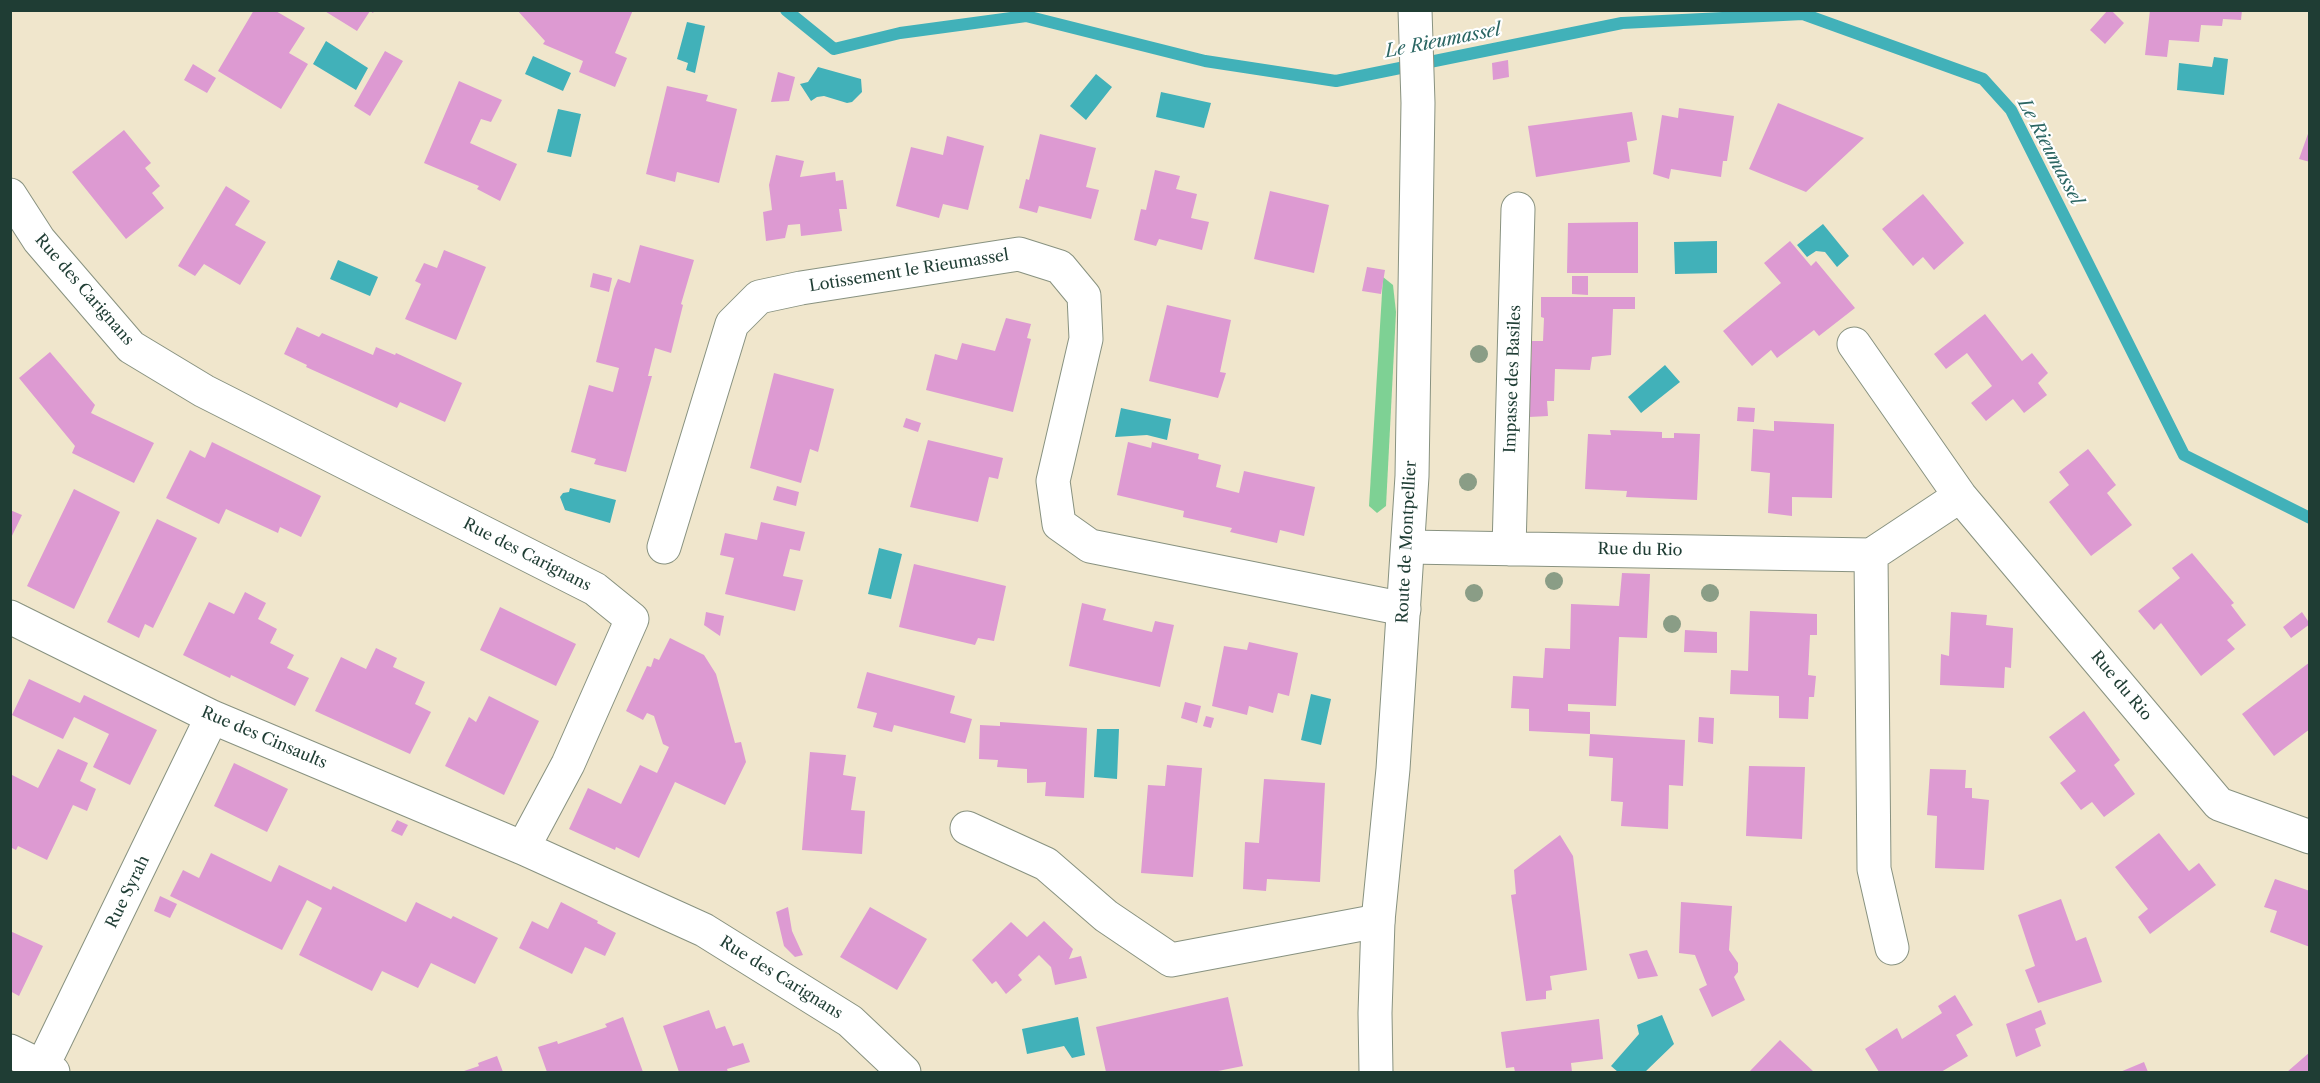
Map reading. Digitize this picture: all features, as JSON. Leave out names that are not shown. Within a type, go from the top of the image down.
[{"type":"street","name":"Route de Montpellier","points":[[1376,1072],[1374,1014],[1378,921],[1389,821],[1404,609],[1414,393],[1418,103],[1415,10]]},
{"type":"street","name":"Rue des Carignans","points":[[10,195],[39,240],[131,347],[193,385],[594,589],[632,619],[568,764],[523,848],[704,930],[850,1021],[904,1072]]},
{"type":"street","name":"Impasse des Basiles","points":[[1509,549],[1518,209]]},
{"type":"street","name":"Lotissement le Rieumassel","points":[[664,547],[732,324],[759,297],[801,288],[1019,254],[1060,267],[1084,296],[1086,339],[1053,481],[1059,524],[1090,546],[1404,609]]},
{"type":"street","name":"Rue du Rio","points":[[1854,344],[1960,496],[2219,804],[2310,837]]},
{"type":"street","points":[[1893,948],[1874,869],[1871,555],[1960,496]]},
{"type":"street","name":"Rue du Rio","points":[[1408,547],[1871,555]]},
{"type":"street","name":"Rue des Cinsaults","points":[[10,616],[212,717],[523,848]]},
{"type":"street","name":"Rue Syrah","points":[[47,1070],[212,717]]},
{"type":"street","points":[[967,828],[1046,864],[1106,916],[1171,960],[1378,921]]},
{"type":"street","points":[[10,1051],[47,1070]]},
{"type":"green space","points":[[1383,277],[1393,285],[1396,312],[1386,506],[1377,513],[1369,506]]},
{"type":"water","points":[[687,22],[705,26],[695,73],[686,70],[688,63],[677,59]]},
{"type":"water","points":[[326,41],[368,68],[356,90],[313,64]]},
{"type":"water","points":[[533,56],[571,73],[563,91],[525,74]]},
{"type":"water","points":[[2214,57],[2228,59],[2224,95],[2177,90],[2179,63],[2212,67]]},
{"type":"water","points":[[818,67],[861,79],[862,92],[852,102],[847,103],[824,96],[811,101],[800,84],[808,82]]},
{"type":"water","points":[[1096,74],[1112,87],[1086,120],[1070,106]]},
{"type":"water","points":[[1161,92],[1211,103],[1204,128],[1156,117]]},
{"type":"water","points":[[558,109],[581,114],[571,157],[547,152]]},
{"type":"water","points":[[1823,224],[1849,256],[1837,267],[1825,252],[1816,251],[1807,257],[1797,245]]},
{"type":"water","points":[[1717,241],[1717,273],[1675,274],[1674,242]]},
{"type":"water","points":[[338,260],[378,277],[370,296],[330,279]]},
{"type":"water","points":[[1665,365],[1680,382],[1641,413],[1628,397]]},
{"type":"water","points":[[1121,408],[1171,419],[1167,440],[1147,435],[1115,437]]},
{"type":"water","points":[[570,488],[616,500],[610,523],[565,510],[560,497],[563,493],[569,492]]},
{"type":"water","points":[[879,548],[902,554],[891,599],[868,594]]},
{"type":"water","points":[[1311,694],[1331,699],[1321,745],[1301,740]]},
{"type":"water","points":[[1097,729],[1119,729],[1117,779],[1094,777]]},
{"type":"water","points":[[1662,1015],[1674,1044],[1645,1072],[1618,1072],[1611,1066],[1639,1034],[1637,1025]]},
{"type":"water","points":[[1078,1017],[1085,1055],[1072,1058],[1064,1046],[1027,1054],[1022,1029]]},
{"type":"building","points":[[254,10],[274,10],[305,28],[289,53],[308,64],[281,109],[218,71]]},
{"type":"building","points":[[323,10],[375,10],[373,13],[370,11],[357,31]]},
{"type":"building","points":[[517,10],[633,10],[615,53],[627,58],[615,87],[579,72],[583,61],[543,44],[545,41]]},
{"type":"building","points":[[2108,10],[2111,10],[2124,23],[2105,44],[2090,30]]},
{"type":"building","points":[[2150,10],[2242,10],[2241,20],[2223,19],[2222,26],[2201,25],[2199,42],[2169,40],[2167,57],[2145,55]]},
{"type":"building","points":[[385,51],[403,61],[370,116],[354,106]]},
{"type":"building","points":[[1508,60],[1509,77],[1493,80],[1492,63]]},
{"type":"building","points":[[193,64],[216,78],[207,93],[184,80]]},
{"type":"building","points":[[778,72],[795,77],[789,101],[771,102]]},
{"type":"building","points":[[459,81],[502,100],[491,122],[481,119],[470,143],[517,164],[500,201],[477,189],[479,186],[424,163]]},
{"type":"building","points":[[667,86],[708,95],[706,101],[737,109],[719,183],[677,172],[675,182],[646,174]]},
{"type":"building","points":[[1778,103],[1864,138],[1806,192],[1749,169]]},
{"type":"building","points":[[1679,108],[1734,116],[1727,161],[1723,161],[1721,177],[1671,169],[1669,179],[1653,174],[1662,115],[1678,118]]},
{"type":"building","points":[[1632,112],[1637,140],[1627,142],[1630,162],[1536,177],[1528,126]]},
{"type":"building","points":[[124,130],[151,163],[145,168],[160,186],[152,193],[164,208],[126,239],[72,172]]},
{"type":"building","points":[[2310,131],[2310,162],[2299,159]]},
{"type":"building","points":[[1040,134],[1096,148],[1086,187],[1099,190],[1091,219],[1039,206],[1037,213],[1019,208],[1026,179],[1029,180]]},
{"type":"building","points":[[947,136],[984,146],[968,210],[943,204],[939,218],[896,206],[911,147],[943,155]]},
{"type":"building","points":[[776,155],[804,161],[800,177],[835,172],[836,181],[843,180],[847,209],[839,209],[842,231],[801,236],[800,224],[788,225],[785,238],[766,241],[763,212],[772,210],[769,185]]},
{"type":"building","points":[[1155,170],[1180,176],[1176,189],[1197,194],[1191,218],[1209,222],[1202,250],[1159,239],[1156,246],[1134,240],[1141,209],[1146,210]]},
{"type":"building","points":[[226,186],[250,201],[235,225],[266,242],[240,285],[204,264],[195,276],[178,266]]},
{"type":"building","points":[[1270,191],[1329,205],[1314,273],[1254,259]]},
{"type":"building","points":[[1923,194],[1964,243],[1934,270],[1923,257],[1913,266],[1882,229]]},
{"type":"building","points":[[1638,222],[1638,273],[1567,273],[1568,223]]},
{"type":"building","points":[[1790,241],[1811,266],[1816,261],[1855,308],[1819,336],[1814,330],[1777,358],[1771,350],[1752,366],[1723,331],[1781,283],[1764,263]]},
{"type":"building","points":[[640,245],[694,260],[681,304],[683,305],[671,353],[655,348],[648,376],[652,376],[626,472],[594,464],[596,459],[571,452],[589,385],[613,392],[619,368],[596,362],[614,289],[618,279],[630,283]]},
{"type":"building","points":[[444,250],[486,267],[456,340],[405,319],[421,284],[415,281],[424,263],[437,268]]},
{"type":"building","points":[[1367,267],[1385,270],[1381,294],[1362,291]]},
{"type":"building","points":[[593,273],[612,278],[609,292],[590,287]]},
{"type":"building","points":[[1572,276],[1588,276],[1588,295],[1572,294]]},
{"type":"building","points":[[1541,297],[1635,297],[1635,309],[1613,309],[1611,355],[1592,357],[1590,370],[1555,369],[1554,401],[1547,401],[1548,416],[1529,417],[1532,341],[1543,341],[1544,318],[1541,317]]},
{"type":"building","points":[[1167,305],[1231,320],[1220,372],[1226,373],[1218,398],[1149,381]]},
{"type":"building","points":[[1985,314],[2022,361],[2032,353],[2048,373],[2038,383],[2047,395],[2024,413],[2013,399],[1986,421],[1971,403],[1992,386],[1967,353],[1946,369],[1934,354]]},
{"type":"building","points":[[1006,318],[1031,324],[1027,338],[1031,339],[1013,412],[926,390],[935,354],[957,360],[962,343],[995,351]]},
{"type":"building","points":[[297,327],[319,337],[322,333],[373,355],[376,347],[395,355],[396,353],[462,383],[445,422],[400,402],[397,408],[306,367],[307,365],[284,354]]},
{"type":"building","points":[[50,352],[95,405],[91,413],[154,443],[134,483],[72,453],[75,446],[19,378]]},
{"type":"building","points":[[774,373],[834,389],[818,452],[810,449],[801,483],[750,468]]},
{"type":"building","points":[[1738,407],[1755,408],[1754,422],[1737,421]]},
{"type":"building","points":[[906,418],[921,423],[918,432],[903,427]]},
{"type":"building","points":[[1774,421],[1834,424],[1832,498],[1792,497],[1792,516],[1768,513],[1770,473],[1751,471],[1753,429],[1774,431]]},
{"type":"building","points":[[1610,430],[1662,432],[1662,438],[1674,438],[1674,433],[1700,434],[1697,500],[1626,497],[1627,491],[1585,489],[1588,434],[1611,435]]},
{"type":"building","points":[[928,440],[1003,458],[998,479],[989,477],[978,522],[910,507]]},
{"type":"building","points":[[212,442],[321,496],[301,537],[280,527],[278,533],[226,509],[219,524],[166,498],[190,450],[205,458]]},
{"type":"building","points":[[1128,442],[1151,448],[1152,442],[1199,454],[1198,459],[1221,465],[1216,487],[1239,493],[1244,471],[1315,487],[1304,536],[1280,530],[1277,543],[1230,532],[1232,528],[1183,517],[1184,511],[1117,495]]},
{"type":"building","points":[[2088,449],[2116,485],[2107,493],[2132,525],[2091,556],[2049,502],[2069,485],[2059,472]]},
{"type":"building","points":[[777,486],[799,492],[796,506],[773,500]]},
{"type":"building","points":[[74,489],[120,512],[74,609],[27,586]]},
{"type":"building","points":[[10,510],[22,515],[10,540]]},
{"type":"building","points":[[157,519],[197,538],[153,628],[145,624],[139,638],[107,622]]},
{"type":"building","points":[[761,522],[805,532],[800,551],[790,549],[783,576],[803,580],[795,611],[725,594],[734,558],[720,555],[725,533],[757,540]]},
{"type":"building","points":[[2192,553],[2234,603],[2231,605],[2246,625],[2227,640],[2235,649],[2201,676],[2161,623],[2154,630],[2138,611],[2180,578],[2172,568]]},
{"type":"building","points":[[914,564],[1006,586],[994,641],[978,638],[975,645],[899,627]]},
{"type":"building","points":[[1622,573],[1650,574],[1647,638],[1619,637],[1616,706],[1568,704],[1568,711],[1590,712],[1590,734],[1529,731],[1529,709],[1511,708],[1513,676],[1543,678],[1545,648],[1570,649],[1571,604],[1619,606]]},
{"type":"building","points":[[245,592],[266,603],[258,619],[277,629],[270,643],[294,655],[287,668],[309,678],[295,706],[183,655],[209,602],[234,614]]},
{"type":"building","points":[[1082,603],[1106,609],[1103,620],[1152,632],[1155,621],[1174,625],[1160,687],[1069,666]]},
{"type":"building","points":[[500,607],[576,644],[556,686],[480,650]]},
{"type":"building","points":[[1750,611],[1817,614],[1817,635],[1810,635],[1808,675],[1816,676],[1814,697],[1809,697],[1808,719],[1779,718],[1779,696],[1730,694],[1731,670],[1748,671]]},
{"type":"building","points":[[706,612],[724,616],[720,636],[704,625]]},
{"type":"building","points":[[1951,612],[1987,615],[1986,625],[2013,628],[2011,668],[2005,667],[2004,688],[1940,685],[1941,654],[1949,656]]},
{"type":"building","points":[[2302,612],[2310,624],[2291,638],[2283,627]]},
{"type":"building","points":[[1685,630],[1717,632],[1717,653],[1684,652]]},
{"type":"building","points":[[670,638],[704,655],[716,674],[735,743],[741,742],[746,762],[725,805],[675,782],[639,858],[569,829],[588,788],[621,804],[640,765],[657,773],[669,747],[663,744],[654,716],[647,713],[643,720],[626,711],[647,666],[651,667],[654,658],[659,660]]},
{"type":"building","points":[[1249,642],[1298,653],[1289,696],[1278,693],[1273,713],[1249,706],[1247,715],[1212,706],[1224,646],[1247,650]]},
{"type":"building","points":[[376,648],[397,658],[393,667],[425,682],[415,704],[431,712],[410,754],[315,711],[341,657],[366,669]]},
{"type":"building","points":[[2310,662],[2310,729],[2274,756],[2242,714]]},
{"type":"building","points":[[867,672],[955,696],[950,713],[972,719],[965,743],[894,725],[892,732],[873,727],[877,713],[857,708]]},
{"type":"building","points":[[29,679],[80,703],[84,695],[157,730],[130,785],[93,767],[109,734],[74,717],[63,739],[12,715]]},
{"type":"building","points":[[489,696],[539,721],[504,795],[445,766],[469,717],[476,722]]},
{"type":"building","points":[[1185,702],[1201,706],[1197,723],[1181,718]]},
{"type":"building","points":[[2084,711],[2120,760],[2114,765],[2135,794],[2104,817],[2092,802],[2081,810],[2060,783],[2076,771],[2049,737]]},
{"type":"building","points":[[1206,716],[1214,718],[1211,728],[1203,726]]},
{"type":"building","points":[[1699,717],[1714,718],[1713,744],[1698,742]]},
{"type":"building","points":[[1000,722],[1087,728],[1084,798],[1045,796],[1046,782],[1027,783],[1027,769],[997,767],[998,760],[979,759],[980,725],[1000,726]]},
{"type":"building","points":[[1590,734],[1685,740],[1683,786],[1669,785],[1668,829],[1621,826],[1623,802],[1611,801],[1613,758],[1589,756]]},
{"type":"building","points":[[58,749],[88,763],[80,781],[96,789],[87,811],[73,805],[47,860],[18,846],[16,850],[10,847],[10,774],[38,788]]},
{"type":"building","points":[[810,752],[846,755],[843,775],[856,777],[851,810],[865,811],[862,854],[802,850]]},
{"type":"building","points":[[234,763],[288,789],[267,832],[214,806]]},
{"type":"building","points":[[1167,765],[1202,768],[1193,877],[1141,873],[1148,785],[1165,786]]},
{"type":"building","points":[[1749,766],[1805,767],[1802,839],[1746,836]]},
{"type":"building","points":[[1930,769],[1966,770],[1965,788],[1972,788],[1972,798],[1989,800],[1984,870],[1935,868],[1937,816],[1927,815]]},
{"type":"building","points":[[1264,779],[1325,783],[1320,882],[1267,879],[1266,891],[1243,889],[1245,842],[1259,843]]},
{"type":"building","points":[[397,820],[408,825],[402,836],[391,831]]},
{"type":"building","points":[[2159,833],[2189,871],[2199,863],[2216,885],[2150,934],[2138,917],[2148,909],[2115,867]]},
{"type":"building","points":[[1560,835],[1573,856],[1587,970],[1550,976],[1552,990],[1546,991],[1546,999],[1526,1001],[1511,895],[1516,894],[1514,870]]},
{"type":"building","points":[[211,853],[271,882],[279,865],[331,890],[333,886],[406,922],[416,902],[451,919],[453,916],[498,938],[475,984],[431,963],[418,988],[382,971],[372,991],[299,955],[322,908],[307,900],[282,950],[170,896],[183,870],[199,878]]},
{"type":"building","points":[[2275,879],[2310,891],[2310,947],[2270,932],[2277,911],[2264,907]]},
{"type":"building","points":[[160,896],[177,904],[170,918],[154,911]]},
{"type":"building","points":[[2061,899],[2076,941],[2086,937],[2102,982],[2038,1003],[2025,970],[2035,966],[2018,915]]},
{"type":"building","points":[[561,902],[616,933],[605,956],[585,947],[572,974],[519,948],[532,921],[548,929]]},
{"type":"building","points":[[1681,902],[1732,906],[1729,950],[1738,963],[1738,972],[1734,977],[1745,1000],[1712,1017],[1699,989],[1707,985],[1695,955],[1679,953]]},
{"type":"building","points":[[788,907],[792,931],[803,955],[795,957],[784,946],[776,912]]},
{"type":"building","points":[[870,907],[927,939],[897,990],[840,957]]},
{"type":"building","points":[[1044,921],[1073,949],[1069,959],[1081,956],[1087,978],[1055,985],[1051,967],[1039,955],[1018,975],[1022,980],[1006,994],[996,981],[992,984],[972,960],[1011,922],[1027,937]]},
{"type":"building","points":[[10,931],[43,946],[19,996],[10,991]]},
{"type":"building","points":[[1647,950],[1658,976],[1638,979],[1629,954]]},
{"type":"building","points":[[1955,995],[1973,1025],[1956,1035],[1968,1056],[1941,1072],[1879,1072],[1865,1049],[1897,1028],[1902,1039],[1942,1013],[1938,1006]]},
{"type":"building","points":[[1228,997],[1243,1066],[1213,1072],[1106,1072],[1096,1027]]},
{"type":"building","points":[[709,1010],[716,1029],[725,1026],[733,1046],[743,1043],[750,1062],[727,1069],[728,1072],[679,1072],[663,1026]]},
{"type":"building","points":[[2041,1010],[2046,1024],[2035,1029],[2041,1046],[2016,1057],[2006,1024]]},
{"type":"building","points":[[623,1017],[643,1072],[547,1072],[538,1047],[557,1041],[558,1044],[607,1027],[605,1024]]},
{"type":"building","points":[[1599,1019],[1603,1059],[1571,1063],[1572,1072],[1515,1072],[1514,1067],[1506,1068],[1501,1032]]},
{"type":"building","points":[[1780,1040],[1814,1072],[1749,1072]]},
{"type":"building","points":[[2310,1052],[2310,1072],[2287,1072]]},
{"type":"building","points":[[497,1056],[503,1072],[461,1072],[479,1066],[478,1063]]},
{"type":"building","points":[[2144,1062],[2148,1072],[2120,1072]]},
{"type":"waterway","name":"Le Rieumassel","points":[[786,10],[834,49],[900,33],[1026,16],[1205,61],[1336,81],[1622,23],[1803,14],[1983,79],[2011,110],[2184,455],[2310,518]]}]
